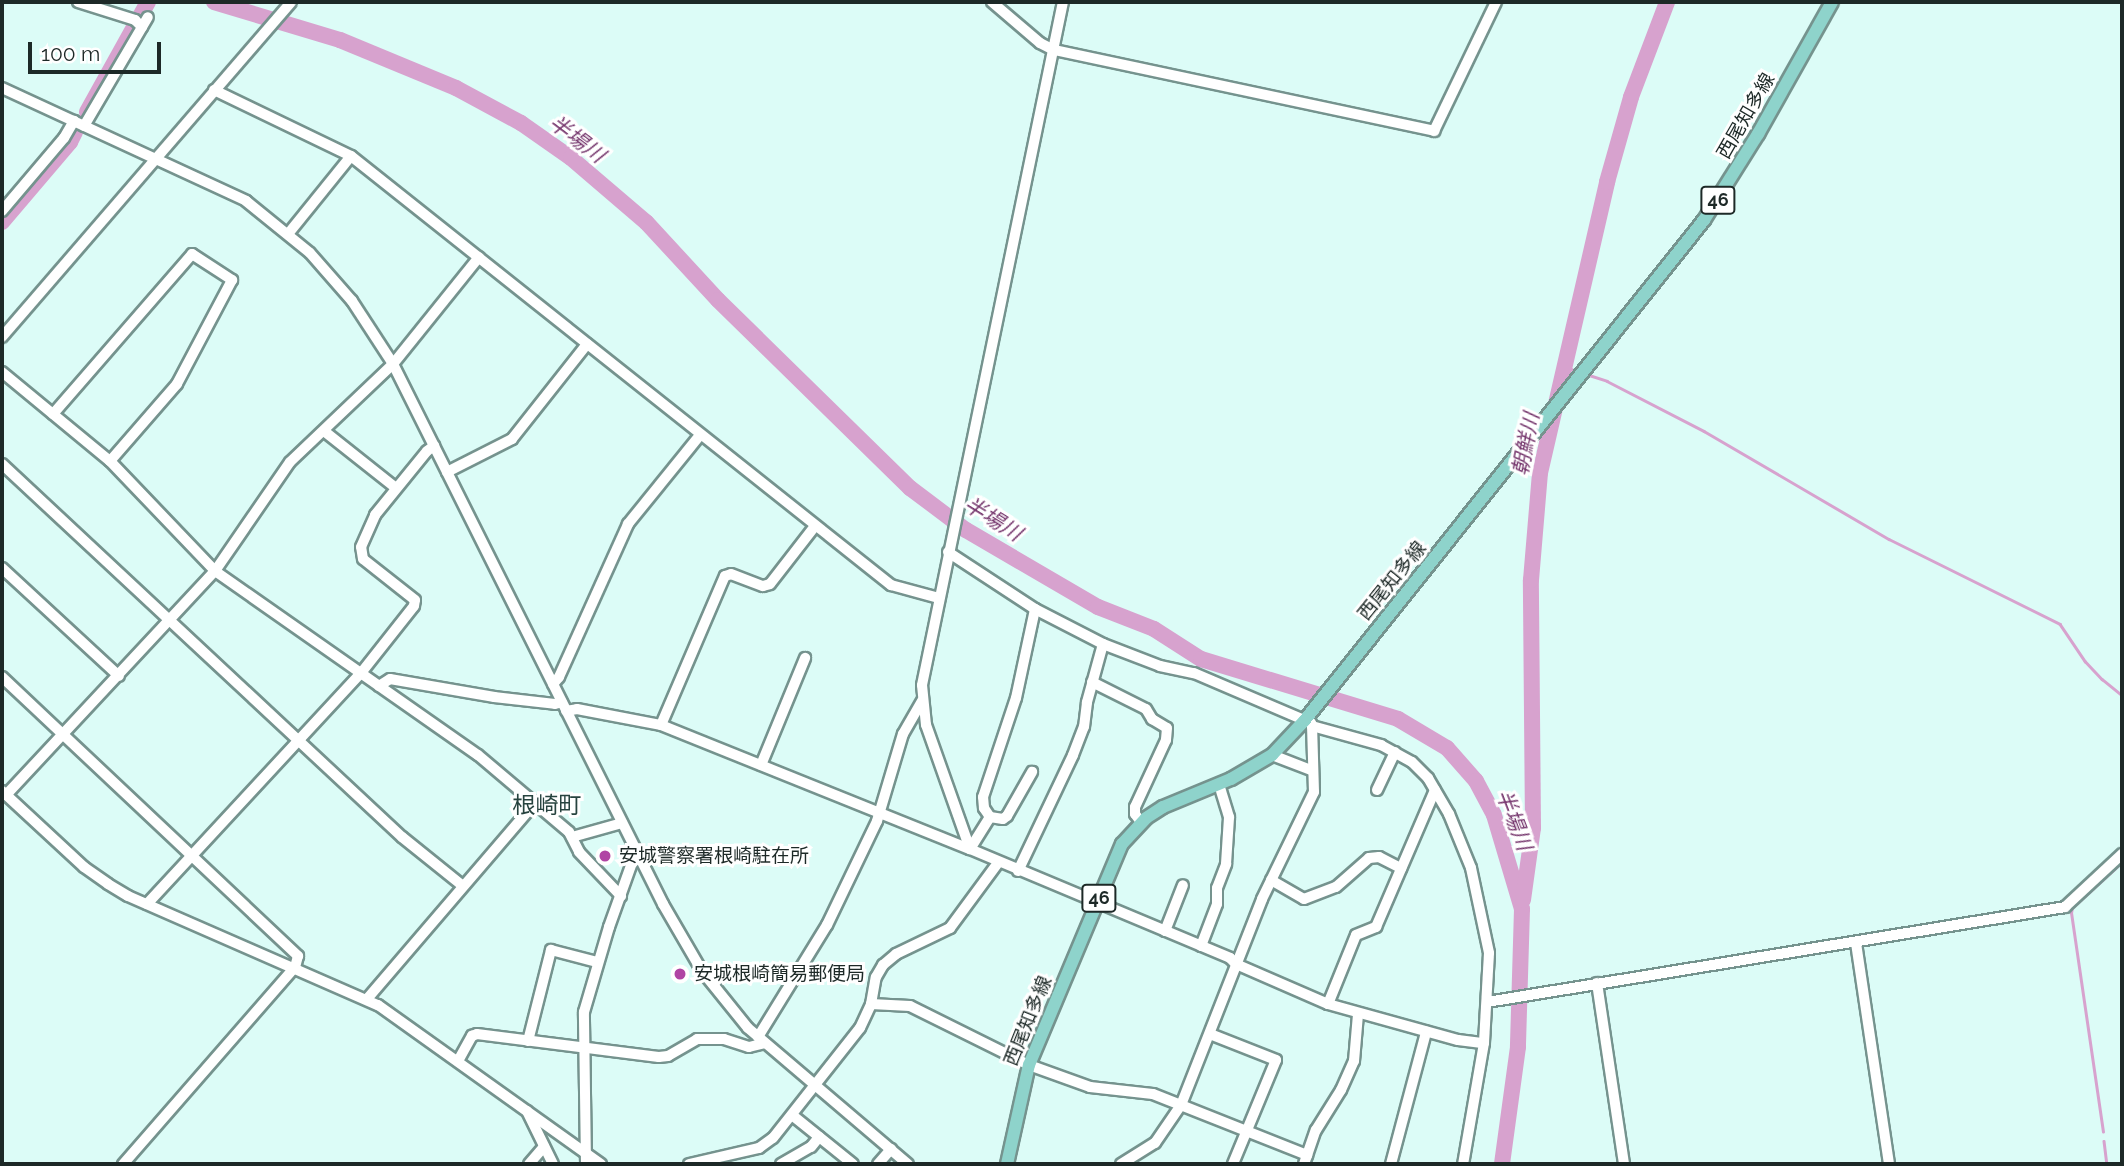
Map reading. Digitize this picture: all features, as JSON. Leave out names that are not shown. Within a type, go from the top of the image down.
[{"type":"main road","name":"西尾知多線","points":[[1007,1164],[1029,1065],[1122,844],[1141,822],[1163,807],[1219,784],[1272,755],[1309,723],[1314,709],[1577,381],[1723,192],[1832,2]]},
{"type":"street","points":[[2,211],[79,124],[141,22],[78,2]]},
{"type":"street","points":[[992,2],[1040,43],[1054,50],[1434,131],[1496,2]]},
{"type":"street","points":[[970,849],[926,725],[922,701],[924,673],[1063,2]]},
{"type":"street","points":[[2,337],[290,3]]},
{"type":"street","points":[[2,88],[233,194],[288,233],[352,300],[393,364],[670,918],[702,971],[722,999],[761,1040],[908,1164]]},
{"type":"street","points":[[214,90],[351,156],[895,588],[939,598]]},
{"type":"street","points":[[288,233],[351,156]]},
{"type":"street","points":[[53,414],[192,254],[232,280],[177,384],[110,461]]},
{"type":"street","points":[[479,257],[393,364],[285,468],[215,572],[64,734],[4,793],[90,872],[118,891],[367,999],[527,1111],[587,1160],[601,1164]]},
{"type":"street","points":[[447,472],[512,439],[587,344]]},
{"type":"street","points":[[2,372],[110,461],[215,572],[478,755],[535,803],[572,837],[579,852],[621,896]]},
{"type":"street","points":[[324,431],[396,488]]},
{"type":"street","points":[[553,684],[559,677],[628,524],[701,435]]},
{"type":"street","points":[[147,905],[361,673],[416,603],[363,559],[361,551],[375,515],[426,451],[434,446]]},
{"type":"street","points":[[2,464],[402,837],[463,886]]},
{"type":"street","points":[[661,724],[725,576],[731,574],[762,586],[770,584],[815,526]]},
{"type":"street","points":[[948,548],[1035,609],[1103,644],[1160,666],[1194,673],[1309,723],[1395,752],[1420,770],[1435,790],[1461,841],[1477,892],[1489,953],[1490,1001],[1463,1164]]},
{"type":"street","points":[[2,568],[119,676]]},
{"type":"street","points":[[1032,772],[1007,816],[1003,819],[990,817],[984,808],[983,797],[1017,698],[1035,609]]},
{"type":"street","points":[[1018,871],[1084,727],[1092,682],[1103,644]]},
{"type":"street","points":[[761,765],[805,658]]},
{"type":"street","points":[[2,677],[292,947],[298,956],[295,967],[123,1164]]},
{"type":"street","points":[[379,686],[390,679],[494,697],[555,704],[661,724],[1230,958],[1236,964],[1328,1004],[1426,1032],[1484,1043]]},
{"type":"street","points":[[1092,682],[1146,709],[1152,719],[1167,728],[1166,740],[1135,807],[1135,814],[1141,822]]},
{"type":"street","points":[[458,1062],[472,1036],[477,1034],[659,1057],[668,1056],[697,1039],[724,1040],[749,1047],[761,1040],[827,925],[879,813],[903,734],[922,701]]},
{"type":"street","points":[[1121,1164],[1155,1143],[1181,1105],[1271,880],[1314,792],[1309,723]]},
{"type":"street","points":[[1377,790],[1395,752]]},
{"type":"street","points":[[1272,755],[1311,770]]},
{"type":"street","points":[[1201,946],[1217,904],[1217,888],[1226,864],[1229,817],[1219,784]]},
{"type":"street","points":[[1328,1004],[1356,935],[1376,928],[1435,790]]},
{"type":"street","points":[[367,999],[535,803]]},
{"type":"street","points":[[970,849],[990,817]]},
{"type":"street","points":[[572,837],[622,823]]},
{"type":"street","points":[[1490,1001],[2065,907],[2122,854]]},
{"type":"street","points":[[587,1160],[584,1012],[597,962],[633,860],[638,855]]},
{"type":"street","points":[[1271,880],[1304,899],[1336,887],[1369,858],[1378,857],[1401,868]]},
{"type":"street","points":[[689,1164],[766,1145],[847,1048],[871,1004],[876,977],[883,965],[896,954],[950,928],[998,863]]},
{"type":"street","points":[[1165,931],[1183,885]]},
{"type":"street","points":[[1856,943],[1889,1164]]},
{"type":"street","points":[[528,1041],[551,950],[597,962]]},
{"type":"street","points":[[1597,983],[1624,1164]]},
{"type":"street","points":[[871,1004],[910,1006],[1029,1065],[1090,1087],[1153,1094],[1246,1131],[1306,1160],[1316,1130],[1341,1090],[1354,1061],[1358,1014]]},
{"type":"street","points":[[1391,1164],[1426,1032]]},
{"type":"street","points":[[1210,1034],[1276,1060],[1233,1164]]},
{"type":"street","points":[[527,1111],[553,1164]]},
{"type":"street","points":[[792,1115],[853,1164]]},
{"type":"street","points":[[781,1164],[811,1147],[819,1137]]},
{"type":"street","points":[[529,1164],[544,1147]]},
{"type":"street","points":[[878,1164],[891,1149]]},
{"type":"waterway","points":[[87,112],[148,2]]},
{"type":"waterway","name":"半場川","points":[[214,2],[340,40],[456,88],[521,123],[571,158],[646,222],[718,300],[910,488],[966,530],[1098,607],[1154,629],[1201,659],[1398,719],[1447,748],[1476,781],[1494,815],[1522,909],[1518,1047],[1502,1164]]},
{"type":"waterway","name":"朝鮮川","points":[[1523,900],[1533,828],[1531,580],[1540,473],[1607,182],[1631,97],[1667,2]]},
{"type":"waterway","points":[[2,222],[70,142],[75,132]]},
{"type":"waterway","points":[[1564,366],[1576,371]]},
{"type":"waterway","points":[[1586,374],[1607,381],[1704,431],[1889,539],[2060,624],[2085,661],[2122,695]]},
{"type":"waterway","points":[[2103,1132],[2071,913],[2072,908],[2122,862]]},
{"type":"waterway","points":[[2104,1141],[2107,1164]]},
{"type":"place","name":"安城警察署根崎駐在所","points":[[605,856]]},
{"type":"place","name":"安城根崎簡易郵便局","points":[[680,974]]},
{"type":"district","name":"根崎町","points":[[547,805]]}]
